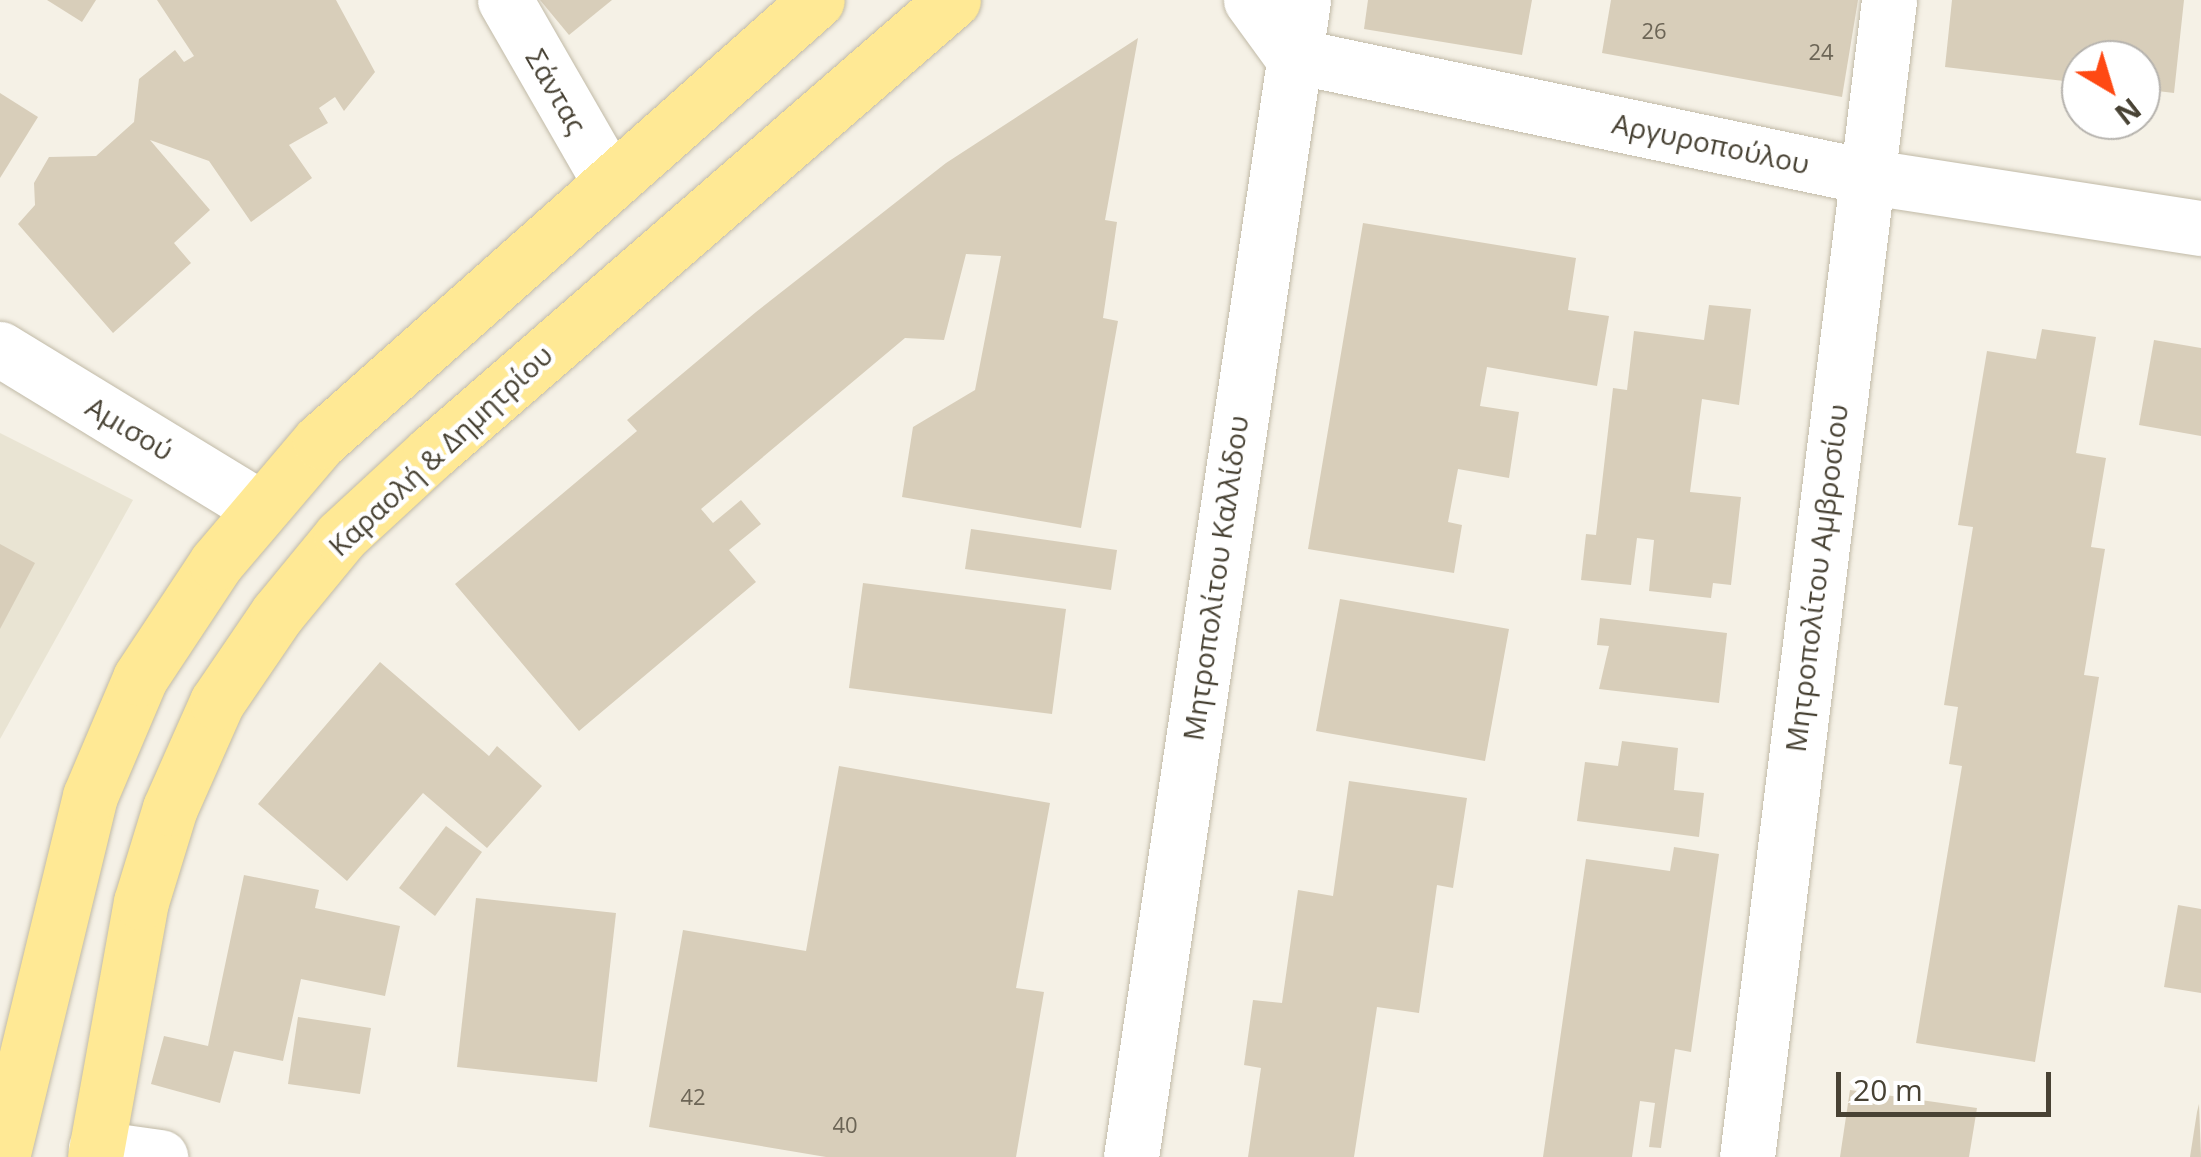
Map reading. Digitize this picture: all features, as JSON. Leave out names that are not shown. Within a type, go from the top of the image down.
[{"type":"main road","points":[[2,1144],[64,888],[114,734],[176,620],[259,506],[609,182],[817,0]]},
{"type":"main road","name":"Καραολή & Δημητρίου","points":[[95,1152],[141,902],[170,808],[216,702],[277,614],[341,536],[431,453],[953,0]]},
{"type":"street","name":"Σάντας","points":[[505,0],[609,182]]},
{"type":"street","points":[[1251,0],[1292,55]]},
{"type":"street","name":"Μητροπολίτου Καλλίδου","points":[[1131,1157],[1303,0]]},
{"type":"street","name":"Μητροπολίτου Αμβροσίου","points":[[1747,1157],[1864,176],[1889,0]]},
{"type":"street","name":"Αργυροπούλου","points":[[1292,55],[1864,176],[2201,228]]},
{"type":"street","name":"Αμισού","points":[[0,349],[259,506]]},
{"type":"street","points":[[95,1152],[160,1157]]},
{"type":"shaded area","points":[[0,433],[133,500],[0,739]]},
{"type":"building","points":[[47,0],[96,0],[82,22]]},
{"type":"building","points":[[157,0],[336,0],[375,72],[344,111],[335,97],[319,108],[328,123],[289,145],[312,178],[251,222],[209,161],[150,140],[210,210],[174,243],[191,263],[113,333],[18,224],[35,205],[34,183],[49,157],[96,156],[134,122],[139,79],[175,50],[184,62],[194,56]]},
{"type":"building","points":[[540,0],[612,0],[569,35]]},
{"type":"building","points":[[1368,0],[1532,0],[1522,55],[1364,29]]},
{"type":"building","points":[[1611,0],[1858,0],[1842,97],[1602,53]]},
{"type":"building","points":[[1952,0],[2184,0],[2174,93],[2161,91],[2161,40],[2061,40],[2061,81],[1945,67]]},
{"type":"building","points":[[1138,38],[1105,220],[1117,222],[1103,318],[1118,321],[1081,528],[902,497],[913,427],[975,390],[1001,256],[966,254],[944,340],[905,338],[701,509],[713,523],[741,500],[761,524],[729,550],[756,582],[579,731],[455,584],[637,431],[627,420],[756,312],[946,163]]},
{"type":"building","points":[[0,93],[38,117],[0,178]]},
{"type":"building","points":[[1363,223],[1576,258],[1568,310],[1609,316],[1597,386],[1487,367],[1480,406],[1519,412],[1509,478],[1458,469],[1448,522],[1462,525],[1454,573],[1308,549]]},
{"type":"building","points":[[1709,305],[1751,309],[1739,405],[1702,399],[1690,492],[1741,497],[1731,585],[1713,583],[1711,598],[1649,591],[1654,540],[1637,538],[1631,585],[1581,580],[1586,534],[1596,535],[1613,388],[1627,390],[1634,331],[1704,340]]},
{"type":"building","points":[[2042,329],[2096,337],[2076,453],[2106,458],[2091,547],[2105,549],[2084,675],[2099,677],[2035,1062],[1916,1043],[1962,766],[1949,764],[1958,707],[1944,705],[1973,527],[1958,525],[1987,351],[2036,359]]},
{"type":"building","points":[[2154,340],[2201,348],[2201,436],[2139,425]]},
{"type":"building","points":[[971,529],[1117,550],[1111,590],[965,569]]},
{"type":"building","points":[[0,544],[35,563],[0,629]]},
{"type":"building","points":[[863,583],[1066,609],[1052,714],[849,688]]},
{"type":"building","points":[[1340,599],[1509,629],[1485,761],[1316,731]]},
{"type":"building","points":[[1600,618],[1727,633],[1719,703],[1599,689],[1609,646],[1597,645]]},
{"type":"building","points":[[380,662],[489,756],[497,746],[542,786],[487,848],[423,793],[347,881],[258,804]]},
{"type":"building","points":[[1622,741],[1678,748],[1674,790],[1704,793],[1699,837],[1577,821],[1585,762],[1618,766]]},
{"type":"building","points":[[839,766],[1050,803],[1016,988],[1044,992],[1016,1157],[826,1157],[649,1127],[683,930],[806,951]]},
{"type":"building","points":[[1349,781],[1467,798],[1453,888],[1437,885],[1419,1013],[1377,1007],[1354,1157],[1248,1157],[1261,1068],[1244,1065],[1253,1000],[1282,1003],[1298,890],[1333,896]]},
{"type":"building","points":[[446,826],[482,852],[435,916],[399,888]]},
{"type":"building","points":[[1674,847],[1719,854],[1691,1052],[1675,1049],[1661,1148],[1649,1147],[1655,1103],[1640,1101],[1632,1157],[1543,1157],[1586,859],[1670,871]]},
{"type":"building","points":[[244,875],[319,890],[315,908],[400,926],[385,996],[301,979],[283,1061],[234,1051],[220,1103],[151,1084],[164,1036],[208,1046]]},
{"type":"building","points":[[476,898],[616,913],[597,1082],[457,1067]]},
{"type":"building","points":[[2178,905],[2201,909],[2201,993],[2164,987]]},
{"type":"building","points":[[298,1017],[371,1028],[360,1094],[288,1084]]},
{"type":"building","points":[[1850,1090],[1977,1108],[1969,1157],[1840,1157]]},
{"type":"building","points":[[2199,1104],[2201,1157],[2190,1157],[2197,1112]]}]
